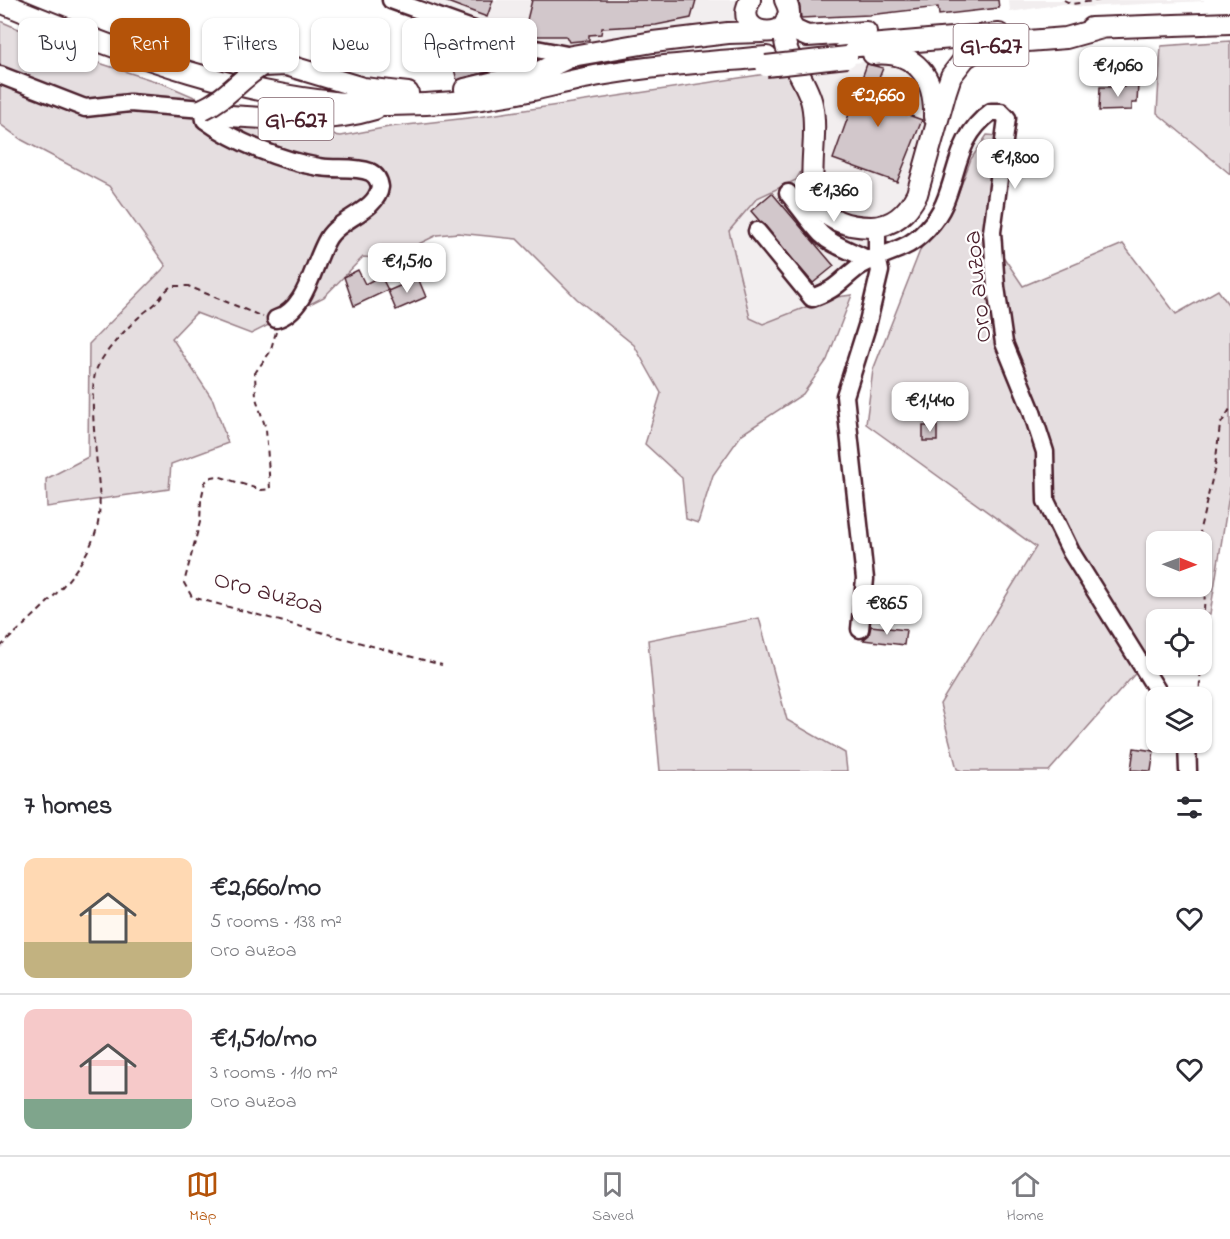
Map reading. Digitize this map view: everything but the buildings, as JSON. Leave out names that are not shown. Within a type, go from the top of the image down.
[{"type":"main road","name":"GI-627","points":[[0,2],[89,38],[146,57],[260,89],[305,98],[388,105],[461,101],[532,90],[598,75],[702,63],[767,61],[1029,32],[1230,23]]},
{"type":"main road","name":"GI-627","points":[[305,98],[329,93],[382,97],[490,84],[542,71],[572,56],[653,42],[728,33],[754,14],[780,28],[786,9]]},
{"type":"main road","name":"GI-627","points":[[786,9],[794,30],[814,37],[971,23],[1000,25],[1029,32]]},
{"type":"main road","points":[[784,43],[786,9]]},
{"type":"main road","points":[[754,14],[784,43],[809,91],[814,139],[811,184],[817,200],[826,212],[839,220],[861,227],[878,227]]},
{"type":"main road","name":"GI-627","points":[[878,227],[890,223],[910,207],[917,194],[951,76],[965,58],[991,44],[1066,38],[1102,28]]},
{"type":"main road","name":"GI-627","points":[[847,52],[895,55],[905,58],[921,69],[933,93],[933,134]]},
{"type":"main road","name":"GI-627","points":[[203,109],[223,98],[249,73],[261,66],[286,65],[352,86],[408,93]]},
{"type":"main road","name":"GI-627","points":[[203,109],[214,115],[331,119],[351,116],[388,105]]},
{"type":"street","points":[[391,0],[516,45],[572,56]]},
{"type":"street","points":[[0,75],[85,108],[130,103],[203,109],[205,120],[227,135],[303,164],[370,172],[379,181],[380,190],[375,199],[328,236],[307,288],[286,316],[276,319]]},
{"type":"street","name":"Oro auzoa","points":[[873,259],[906,246],[936,218],[944,204],[965,141],[983,118],[992,112],[1001,112],[1007,118],[992,232],[1000,326],[1004,343],[1019,377],[1045,452],[1046,501],[1071,552],[1155,687]]},
{"type":"street","points":[[788,193],[821,235],[840,247],[873,259],[880,271],[867,326],[845,396],[865,579],[860,629]]},
{"type":"street","points":[[873,259],[878,227]]},
{"type":"street","points":[[757,231],[812,298],[838,286],[857,268],[873,259]]},
{"type":"street","points":[[1187,753],[1188,771]]},
{"type":"path","points":[[1064,0],[1071,4],[1101,0]]},
{"type":"path","points":[[0,647],[44,606],[65,582],[82,561],[94,537],[99,519],[100,492],[95,436],[95,373],[107,352],[138,318],[154,305],[165,290],[179,284],[263,317],[276,319]]},
{"type":"path","name":"Oro auzoa","points":[[276,319],[276,331],[270,352],[255,373],[256,398],[266,429],[270,489],[261,490],[218,476],[212,477],[205,483],[201,500],[200,522],[184,583],[192,597],[442,665]]},
{"type":"path","points":[[1204,609],[1205,590],[1200,529],[1215,467],[1220,425],[1230,410]]},
{"type":"shaded area","points":[[420,0],[747,0],[759,35],[642,51],[537,45],[537,18],[467,18]]},
{"type":"shaded area","points":[[1009,0],[1204,1],[1083,7],[1063,4],[1010,12]]},
{"type":"shaded area","points":[[0,21],[18,29],[18,72],[98,72],[98,63],[110,67],[110,72],[127,72],[164,84],[264,127],[341,136],[389,127],[477,117],[792,70],[802,92],[807,133],[802,169],[796,180],[757,198],[729,231],[750,318],[763,324],[829,298],[852,295],[827,360],[803,394],[742,434],[713,475],[698,523],[686,519],[682,478],[645,444],[661,393],[634,345],[577,299],[517,239],[458,233],[437,235],[388,259],[363,257],[324,297],[251,334],[196,313],[172,338],[213,400],[228,443],[171,464],[169,489],[47,507],[46,479],[88,457],[89,344],[166,266],[109,186],[22,140],[0,124]]},
{"type":"shaded area","points":[[1230,41],[1230,174],[1157,113],[1161,46]]},
{"type":"shaded area","points":[[889,59],[912,70],[931,104],[911,191],[895,215],[891,237],[873,247],[829,298],[763,324],[750,319],[729,231],[757,198],[796,180],[792,70]]},
{"type":"shaded area","points":[[987,135],[998,136],[986,231],[1023,286],[1123,244],[1176,314],[1218,290],[1230,307],[1230,489],[1211,609],[1146,609],[1146,661],[1049,771],[962,771],[957,769],[940,704],[1036,547],[866,424],[873,370],[921,248],[956,199],[971,159]]},
{"type":"shaded area","points":[[759,618],[787,720],[845,753],[847,771],[660,771],[648,640]]}]
